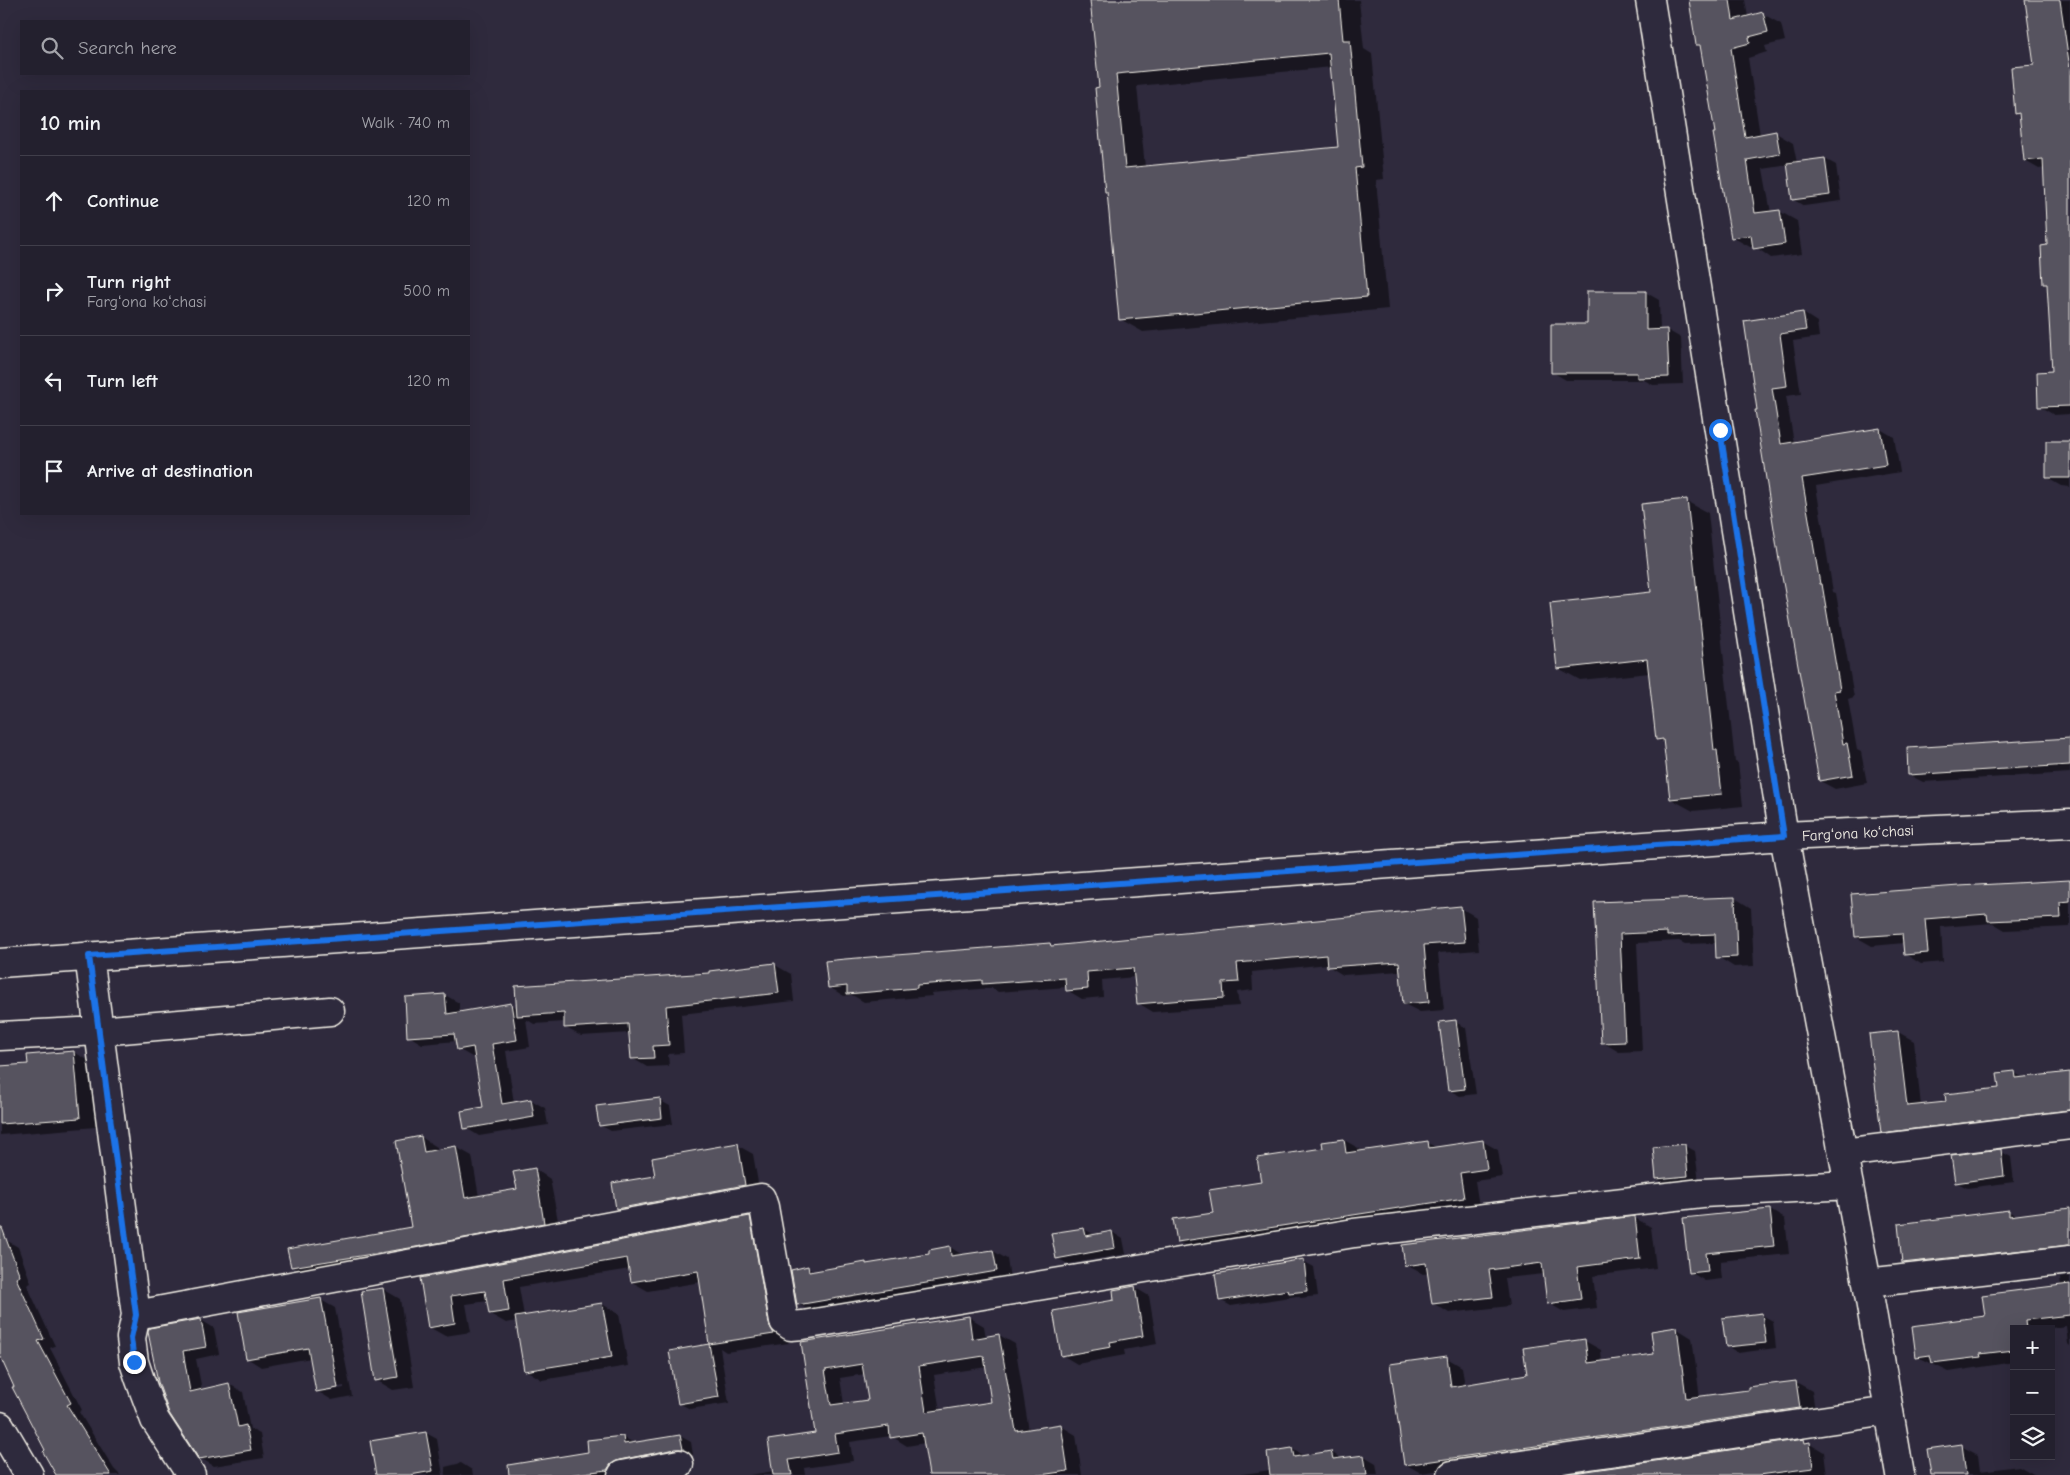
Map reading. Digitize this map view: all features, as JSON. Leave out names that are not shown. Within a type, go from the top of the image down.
[{"type":"street","points":[[1650,0],[1784,836],[1867,1283],[1900,1475]]},
{"type":"street","name":"Fargʻona koʻchasi","points":[[0,963],[1784,836],[2070,823]]},
{"type":"street","points":[[89,956],[136,1315],[131,1338],[134,1362],[155,1420],[191,1475]]},
{"type":"street","points":[[0,1036],[330,1011]]},
{"type":"street","points":[[1843,1153],[2070,1126]]},
{"type":"street","points":[[136,1315],[761,1198],[784,1321],[791,1326],[1354,1233],[1702,1193],[1849,1185]]},
{"type":"street","points":[[1867,1283],[2070,1260]]},
{"type":"street","points":[[1452,1475],[1889,1411]]},
{"type":"street","points":[[0,1426],[29,1475]]},
{"type":"street","points":[[622,1475],[679,1464]]},
{"type":"building","points":[[1090,0],[1339,0],[1343,40],[1350,40],[1362,167],[1355,168],[1367,297],[1119,320],[1095,88],[1099,87]],"holes":[[[1329,53],[1338,147],[1125,168],[1116,74]]]},
{"type":"building","points":[[1689,0],[1730,0],[1733,20],[1763,12],[1768,32],[1749,37],[1750,43],[1731,48],[1745,137],[1776,131],[1780,154],[1747,160],[1755,213],[1780,210],[1785,244],[1753,249],[1751,235],[1731,238],[1700,45],[1696,45]]},
{"type":"building","points":[[2025,0],[2060,0],[2070,69],[2070,406],[2038,407],[2037,372],[2052,371],[2047,284],[2043,284],[2041,246],[2047,245],[2043,159],[2024,161],[2019,113],[2015,114],[2011,67],[2034,65]]},
{"type":"building","points":[[1825,158],[1830,195],[1792,200],[1787,163]]},
{"type":"building","points":[[1587,291],[1646,291],[1646,330],[1667,329],[1669,377],[1637,378],[1637,373],[1551,373],[1551,324],[1587,324]]},
{"type":"building","points":[[1803,312],[1806,330],[1780,334],[1787,386],[1772,388],[1781,444],[1880,428],[1886,465],[1802,478],[1840,690],[1834,691],[1843,744],[1847,743],[1853,775],[1819,781],[1779,560],[1755,410],[1757,410],[1744,321]]},
{"type":"building","points":[[2046,441],[2070,441],[2070,478],[2046,478]]},
{"type":"building","points":[[1687,499],[1714,750],[1717,750],[1722,794],[1670,799],[1663,739],[1656,740],[1647,659],[1557,669],[1550,603],[1651,592],[1641,504]]},
{"type":"building","points":[[2070,738],[2070,765],[1908,775],[1907,748]]},
{"type":"building","points":[[2070,880],[2070,901],[2060,902],[2061,918],[1988,921],[1987,914],[1925,919],[1928,953],[1904,955],[1902,934],[1855,937],[1851,894]]},
{"type":"building","points":[[1735,897],[1737,957],[1716,958],[1715,934],[1667,936],[1667,932],[1620,934],[1625,1042],[1601,1043],[1594,902]]},
{"type":"building","points":[[1461,906],[1465,942],[1424,945],[1429,1002],[1403,1004],[1399,962],[1327,967],[1326,955],[1237,963],[1239,982],[1223,983],[1224,998],[1137,1004],[1133,968],[1087,972],[1088,989],[1066,991],[1065,978],[982,984],[982,980],[917,985],[917,988],[847,994],[847,986],[828,988],[825,961],[1050,943],[1051,946]]},
{"type":"building","points":[[775,963],[779,993],[666,1006],[669,1045],[653,1046],[654,1058],[631,1059],[628,1024],[564,1028],[564,1013],[517,1016],[515,986],[709,973],[709,971]]},
{"type":"building","points":[[445,994],[447,1014],[511,1003],[517,1040],[492,1044],[502,1104],[531,1099],[534,1117],[464,1129],[461,1111],[483,1107],[473,1047],[457,1050],[454,1034],[407,1037],[405,997]]},
{"type":"building","points":[[1456,1020],[1465,1089],[1448,1091],[1439,1022]]},
{"type":"building","points":[[1898,1031],[1907,1106],[1946,1102],[1945,1094],[1999,1088],[1997,1073],[2015,1071],[2016,1078],[2070,1072],[2070,1110],[1881,1133],[1869,1034]]},
{"type":"building","points":[[74,1051],[80,1118],[0,1124],[0,1066],[28,1064],[27,1055]]},
{"type":"building","points":[[660,1098],[662,1118],[599,1126],[596,1106]]},
{"type":"building","points":[[421,1136],[424,1152],[456,1146],[465,1198],[517,1189],[513,1172],[535,1168],[544,1223],[416,1247],[291,1267],[287,1249],[411,1227],[396,1141]]},
{"type":"building","points":[[1344,1139],[1346,1153],[1428,1141],[1429,1148],[1483,1140],[1487,1169],[1460,1173],[1464,1198],[1177,1242],[1173,1219],[1213,1213],[1209,1190],[1261,1182],[1257,1158],[1323,1148],[1322,1142]]},
{"type":"building","points":[[738,1143],[745,1185],[616,1209],[612,1183],[655,1176],[652,1158]]},
{"type":"building","points":[[1685,1144],[1688,1176],[1656,1179],[1653,1147]]},
{"type":"building","points":[[2001,1149],[2004,1176],[1955,1183],[1951,1155]]},
{"type":"building","points":[[2070,1208],[2070,1245],[1902,1263],[1898,1224],[2009,1210],[2009,1216]]},
{"type":"building","points":[[1770,1209],[1774,1246],[1706,1253],[1708,1271],[1689,1273],[1683,1218]]},
{"type":"building","points":[[750,1216],[769,1324],[774,1334],[709,1344],[698,1271],[631,1282],[627,1258],[504,1279],[509,1311],[489,1314],[485,1291],[451,1296],[455,1323],[428,1328],[420,1278]]},
{"type":"building","points":[[1635,1216],[1640,1259],[1577,1267],[1581,1299],[1547,1304],[1542,1263],[1489,1270],[1493,1297],[1432,1304],[1426,1263],[1405,1266],[1402,1245]]},
{"type":"building","points":[[0,1228],[2,1228],[20,1276],[16,1278],[44,1339],[38,1341],[71,1403],[67,1405],[111,1475],[56,1475],[12,1387],[14,1387],[0,1356]]},
{"type":"building","points":[[1084,1228],[1086,1236],[1112,1231],[1115,1248],[1056,1259],[1051,1233]]},
{"type":"building","points":[[950,1246],[951,1256],[993,1250],[997,1271],[797,1305],[791,1270],[808,1266],[809,1272],[866,1262],[866,1264],[929,1254],[929,1250]]},
{"type":"building","points":[[1304,1259],[1307,1291],[1289,1293],[1288,1290],[1219,1301],[1215,1274]]},
{"type":"building","points":[[2070,1284],[2070,1315],[2025,1320],[2026,1325],[2010,1325],[2010,1350],[1980,1354],[1981,1357],[1932,1363],[1930,1355],[1916,1357],[1912,1326],[1985,1316],[1982,1295]]},
{"type":"building","points":[[1135,1286],[1143,1336],[1110,1342],[1111,1347],[1061,1356],[1053,1311],[1114,1300],[1113,1290]]},
{"type":"building","points":[[383,1288],[398,1377],[375,1381],[361,1291]]},
{"type":"building","points":[[321,1298],[338,1388],[316,1392],[308,1348],[246,1359],[238,1312]]},
{"type":"building","points":[[602,1303],[612,1357],[524,1371],[515,1317]]},
{"type":"building","points":[[1762,1313],[1766,1343],[1726,1347],[1722,1318]]},
{"type":"building","points":[[969,1316],[972,1339],[999,1334],[1016,1431],[1061,1424],[1068,1471],[1040,1475],[929,1475],[922,1433],[890,1438],[889,1426],[835,1434],[838,1452],[789,1460],[792,1475],[773,1475],[768,1440],[815,1433],[801,1342]],"holes":[[[984,1356],[991,1402],[926,1412],[919,1366]],[[862,1364],[868,1400],[831,1405],[825,1370]]]},
{"type":"building","points":[[201,1319],[206,1347],[183,1351],[190,1392],[229,1383],[238,1427],[246,1425],[251,1450],[199,1459],[169,1413],[158,1382],[148,1332],[149,1328]]},
{"type":"building","points":[[1677,1327],[1686,1398],[1748,1390],[1748,1387],[1796,1381],[1800,1408],[1404,1465],[1390,1364],[1447,1356],[1451,1387],[1527,1374],[1523,1348],[1585,1339],[1588,1363],[1654,1354],[1651,1331]]},
{"type":"building","points":[[709,1344],[719,1397],[678,1404],[669,1351]]},
{"type":"building","points":[[426,1432],[433,1471],[410,1475],[376,1475],[370,1441]]},
{"type":"building","points":[[680,1435],[683,1449],[619,1460],[611,1464],[607,1470],[567,1475],[509,1475],[508,1465],[588,1452],[587,1440],[623,1436],[624,1444]]},
{"type":"building","points":[[1804,1439],[1805,1443],[1810,1442],[1813,1468],[1759,1475],[1560,1475]]},
{"type":"building","points":[[1962,1444],[1966,1475],[1931,1475],[1927,1449]]},
{"type":"building","points":[[1292,1448],[1294,1457],[1331,1451],[1333,1459],[1364,1455],[1367,1475],[1270,1475],[1267,1452]]},
{"type":"route","points":[[134,1362],[131,1338],[136,1315],[89,956],[1784,836],[1720,430]]}]
